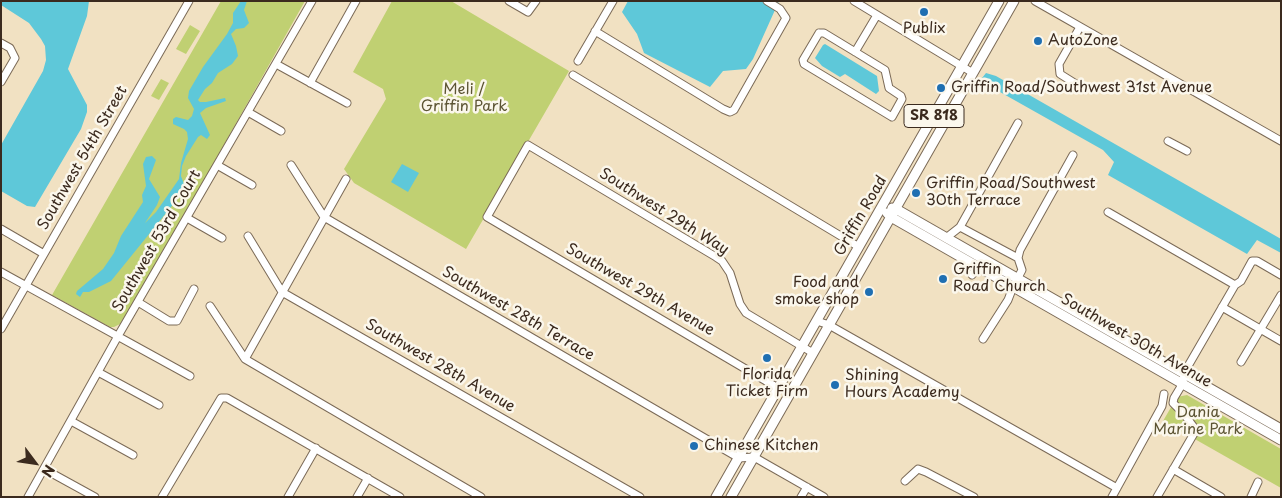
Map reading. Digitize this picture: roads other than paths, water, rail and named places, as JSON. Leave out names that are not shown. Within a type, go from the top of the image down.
[{"type":"main road","name":"Griffin Road","points":[[716,497],[999,1]]},
{"type":"main road","name":"Griffin Road","points":[[731,497],[1014,1]]},
{"type":"main road","name":"Southwest 30th Avenue","points":[[882,207],[946,238],[1015,283],[1183,384],[1281,440]]},
{"type":"main road","name":"Southwest 30th Avenue","points":[[894,213],[974,271],[1015,283],[1184,373],[1281,429]]},
{"type":"street","name":"Southwest 54th Street","points":[[1,329],[189,1]]},
{"type":"street","name":"Southwest 53rd Court","points":[[28,497],[118,336],[312,1]]},
{"type":"street","points":[[310,83],[356,1]]},
{"type":"street","points":[[509,1],[528,12],[536,1]]},
{"type":"street","points":[[578,62],[613,1]]},
{"type":"street","points":[[595,31],[723,110],[730,112],[734,110],[786,18],[780,9],[767,1]]},
{"type":"street","points":[[854,1],[974,73]]},
{"type":"street","points":[[1035,1],[1281,141]]},
{"type":"street","points":[[854,52],[878,15]]},
{"type":"street","points":[[1076,84],[1060,74],[1059,64],[1080,27]]},
{"type":"street","points":[[824,33],[854,52],[885,70],[888,88],[901,96],[902,99],[892,117],[889,117],[804,64],[803,60],[816,37],[824,33]]},
{"type":"street","points":[[1,42],[10,48],[15,58],[1,82]]},
{"type":"street","points":[[276,64],[346,103]]},
{"type":"street","points":[[573,75],[859,247]]},
{"type":"street","points":[[248,112],[281,131]]},
{"type":"street","points":[[946,238],[960,226],[1018,123]]},
{"type":"street","points":[[1168,141],[1187,151]]},
{"type":"street","name":"Southwest 29th Avenue","points":[[528,145],[487,216],[778,388]]},
{"type":"street","name":"Southwest 29th Way","points":[[528,145],[716,257],[730,273],[740,304],[746,313],[813,354]]},
{"type":"street","points":[[983,338],[1008,300],[1022,270],[1018,258],[1020,250],[1074,155]]},
{"type":"street","points":[[217,165],[252,185]]},
{"type":"street","name":"Southwest 28th Terrace","points":[[291,165],[324,217],[739,458]]},
{"type":"street","points":[[245,359],[346,179]]},
{"type":"street","points":[[1108,212],[1235,286]]},
{"type":"street","points":[[187,218],[222,238]]},
{"type":"street","points":[[960,226],[1018,258]]},
{"type":"street","points":[[1,229],[44,254]]},
{"type":"street","name":"Southwest 28th Avenue","points":[[248,236],[282,292],[640,497]]},
{"type":"street","points":[[1158,497],[1196,430],[1184,414],[1172,404],[1183,384],[1184,373],[1222,307],[1252,261],[1257,261],[1281,275]]},
{"type":"street","points":[[1,272],[190,376]]},
{"type":"street","points":[[138,302],[169,321],[177,321],[194,289]]},
{"type":"street","points":[[1242,362],[1281,295]]},
{"type":"street","points":[[210,306],[245,359],[481,497]]},
{"type":"street","points":[[1222,307],[1281,341]]},
{"type":"street","points":[[817,321],[829,325],[1118,488]]},
{"type":"street","points":[[98,372],[160,405]]},
{"type":"street","points":[[1112,497],[1162,406],[1164,394]]},
{"type":"street","points":[[162,497],[221,398],[227,398],[400,497]]},
{"type":"street","points":[[71,421],[133,455]]},
{"type":"street","points":[[288,497],[316,448]]},
{"type":"street","points":[[739,458],[754,457],[824,497]]},
{"type":"street","points":[[44,469],[95,497]]},
{"type":"street","points":[[905,481],[918,469],[974,497]]},
{"type":"street","points":[[1173,469],[1221,497]]},
{"type":"street","points":[[357,497],[368,478]]},
{"type":"street","points":[[1251,497],[1258,482]]},
{"type":"street","points":[[801,497],[807,487]]},
{"type":"water","points":[[1,1],[89,1],[87,16],[68,69],[87,105],[87,112],[81,129],[35,207],[27,206],[1,191],[1,145],[43,71],[46,60],[45,46],[29,23],[1,5]]},
{"type":"water","points":[[241,1],[247,1],[244,10],[249,23],[244,28],[236,29],[231,34],[238,56],[232,64],[218,73],[198,100],[206,102],[225,98],[226,101],[206,108],[200,113],[210,135],[207,139],[201,135],[198,137],[186,156],[181,176],[184,184],[183,188],[171,207],[111,281],[89,292],[83,292],[80,297],[76,294],[77,291],[103,269],[143,202],[142,195],[146,186],[143,164],[146,157],[152,156],[156,160],[149,179],[160,197],[145,223],[156,212],[179,179],[181,163],[188,139],[187,132],[173,124],[173,119],[176,117],[188,120],[192,116],[194,109],[188,98],[189,91],[203,67],[227,34],[233,23],[233,13]]},
{"type":"water","points":[[628,1],[779,1],[753,59],[746,69],[723,71],[710,87],[644,53],[637,34],[622,12]]},
{"type":"water","points":[[825,44],[877,76],[879,91],[876,94],[845,74],[840,77],[822,66],[815,58]]},
{"type":"water","points":[[986,73],[996,76],[1281,239],[1281,253],[1257,240],[1247,254],[1108,175],[1114,162],[1103,150],[984,83],[982,78]]},
{"type":"water","points":[[402,164],[419,173],[408,192],[391,182]]},
{"type":"place","name":"Publix","points":[[924,12]]},
{"type":"place","name":"AutoZone","points":[[1038,41]]},
{"type":"place","name":"Griffin Road/Southwest 31st Avenue","points":[[941,88]]},
{"type":"place","name":"Griffin Road/Southwest 30th Terrace","points":[[916,193]]},
{"type":"place","name":"Griffin Road Church","points":[[943,279]]},
{"type":"place","name":"Food and smoke shop","points":[[869,292]]},
{"type":"place","name":"Florida Ticket Firm","points":[[767,358]]},
{"type":"place","name":"Shining Hours Academy","points":[[835,385]]},
{"type":"place","name":"Chinese Kitchen","points":[[694,446]]},
{"type":"park label","name":"Meli / Griffin Park","points":[[464,98]]},
{"type":"park label","name":"Dania Marine Park","points":[[1198,422]]}]
